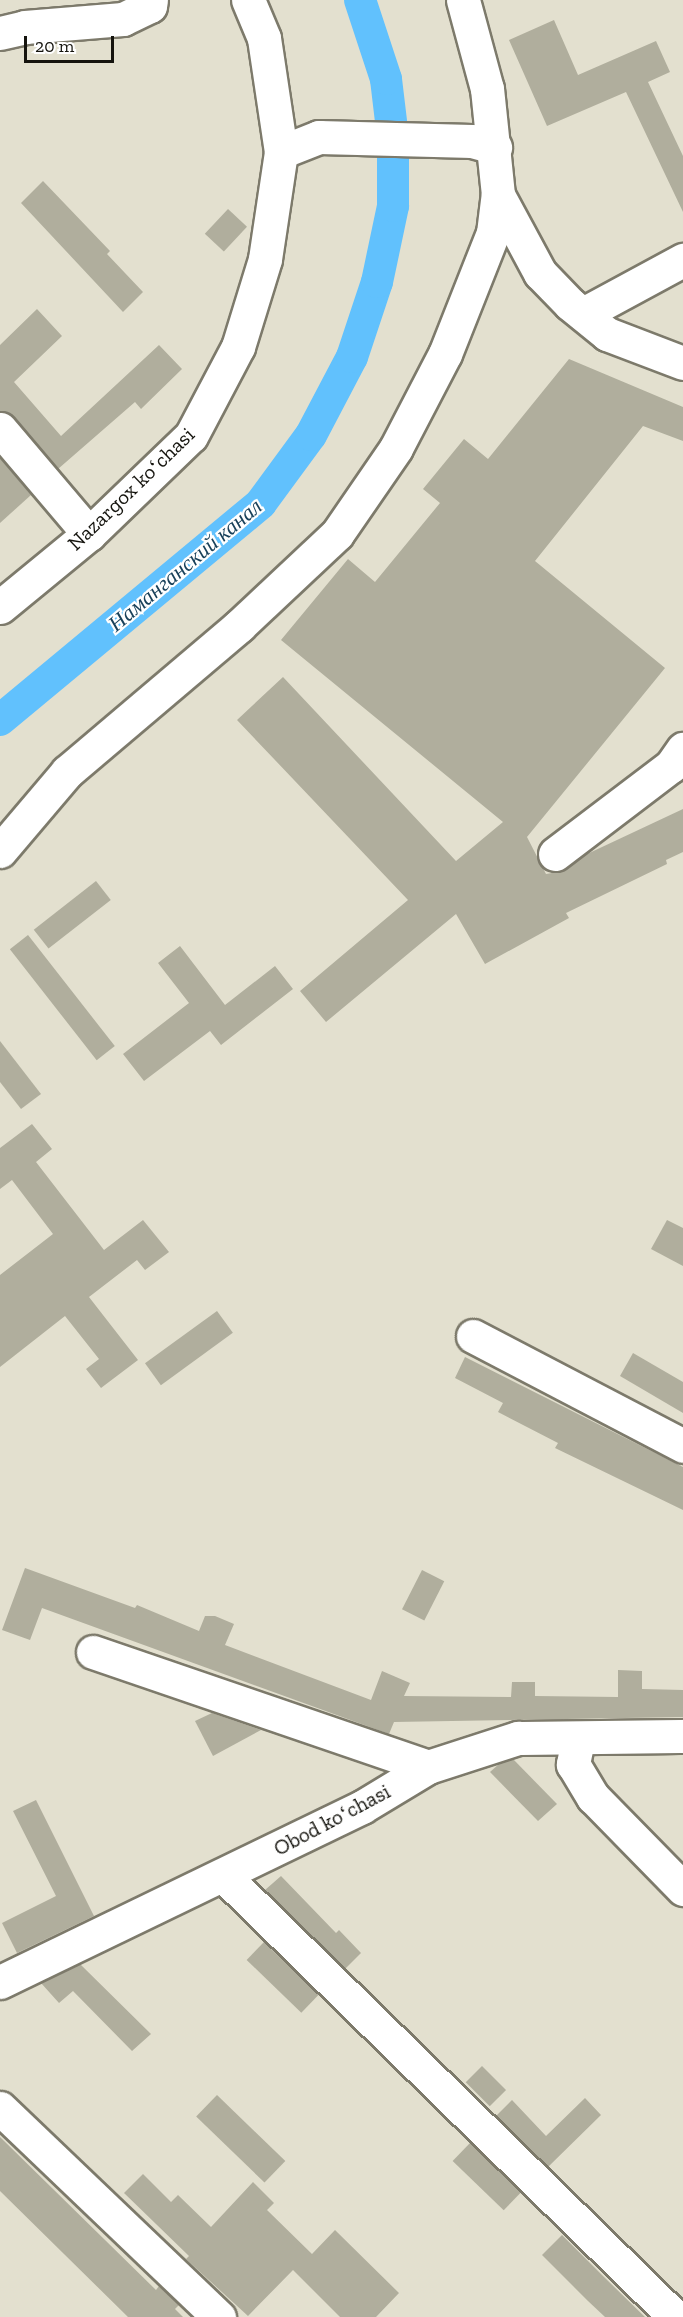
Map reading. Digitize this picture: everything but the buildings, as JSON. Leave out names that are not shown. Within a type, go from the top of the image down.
[{"type":"street","points":[[0,33],[25,27],[123,19],[150,6],[151,0]]},
{"type":"street","name":"Nazargox koʻchasi","points":[[0,607],[89,534],[191,436],[238,347],[265,259],[281,152],[264,38],[248,0]]},
{"type":"street","points":[[462,0],[487,89],[483,144],[498,195],[540,273],[607,334],[683,363]]},
{"type":"street","points":[[281,152],[319,137],[483,144]]},
{"type":"street","points":[[0,851],[67,772],[239,626],[337,534],[396,448],[445,354],[493,233],[498,195]]},
{"type":"street","points":[[583,314],[683,260]]},
{"type":"street","points":[[0,429],[89,534]]},
{"type":"street","points":[[555,854],[671,766],[683,749]]},
{"type":"street","points":[[473,1336],[683,1446]]},
{"type":"street","points":[[93,1652],[428,1767]]},
{"type":"street","name":"Obod koʻchasi","points":[[0,1982],[224,1876],[362,1807],[428,1767],[518,1738],[578,1740],[683,1736]]},
{"type":"street","points":[[578,1740],[573,1764],[593,1797],[683,1889]]},
{"type":"street","points":[[224,1876],[675,2317]]},
{"type":"street","points":[[0,2108],[219,2317]]},
{"type":"waterway","name":"Наманганский канал","points":[[0,720],[261,503],[311,435],[352,357],[377,282],[393,206],[393,138],[386,79],[360,0]]}]
